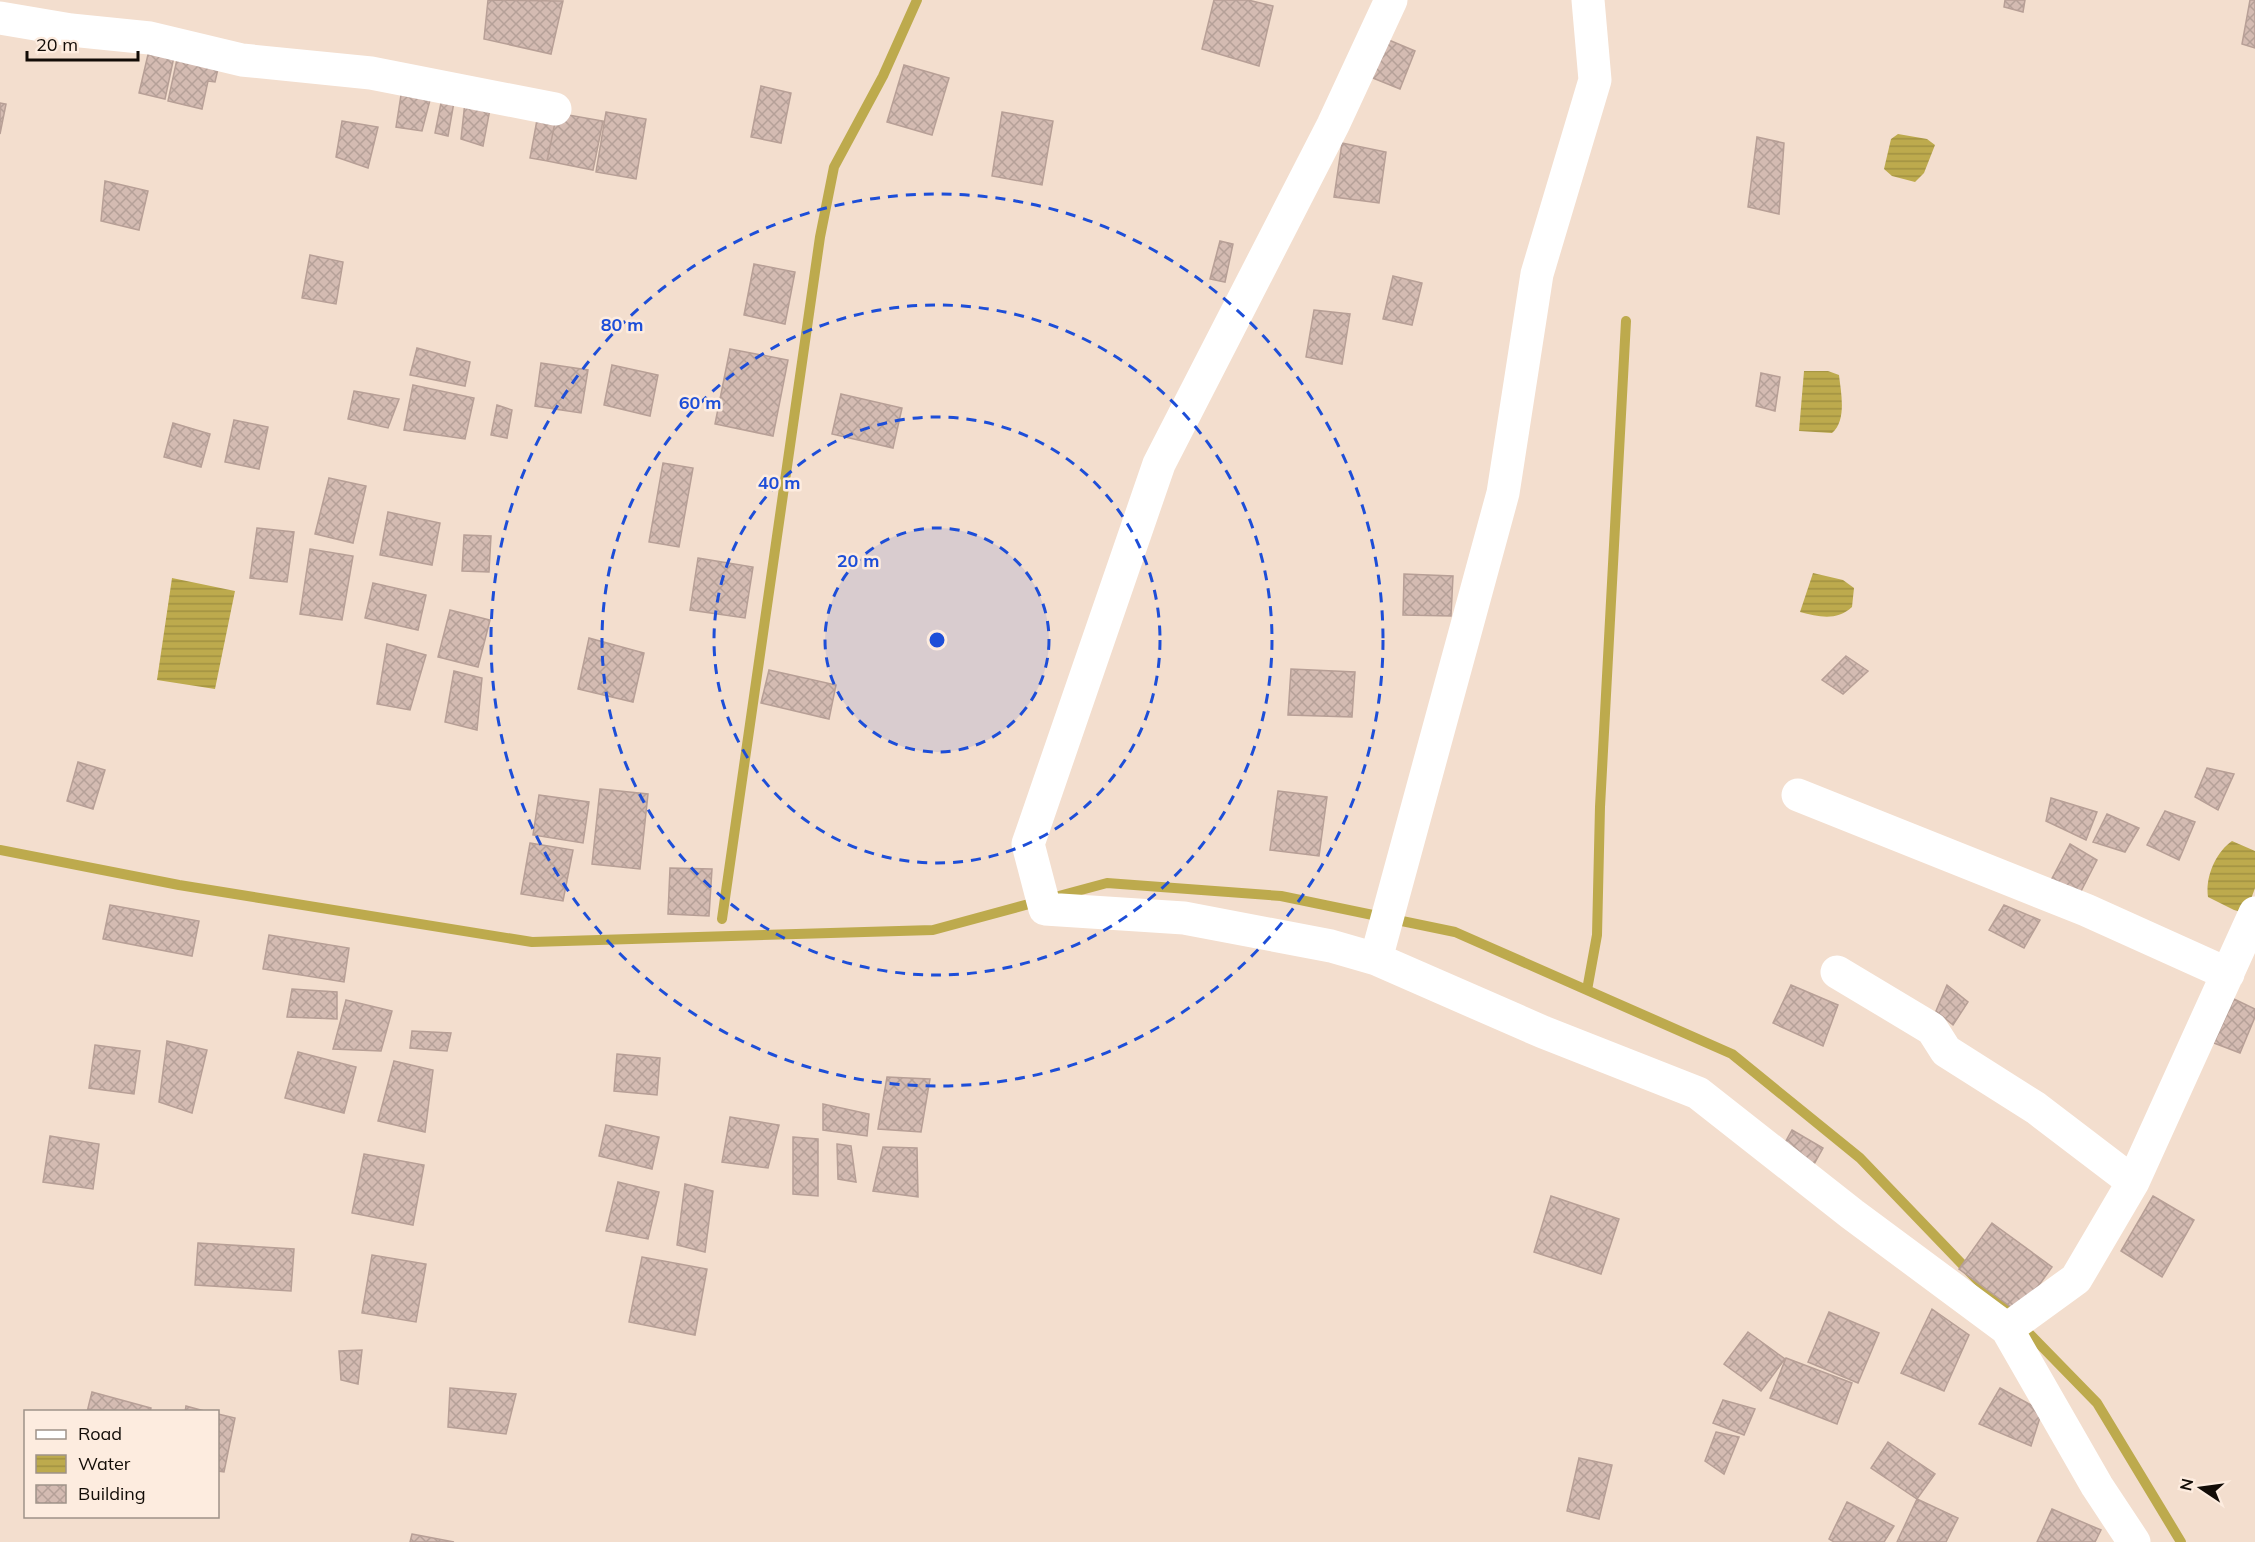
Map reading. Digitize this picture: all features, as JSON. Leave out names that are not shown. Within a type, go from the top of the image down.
[{"type":"street","points":[[1391,0],[1333,125],[1159,464],[1028,844],[1045,909],[1184,918],[1331,946],[1376,959],[1543,1032],[1698,1094],[1852,1214],[2007,1329],[2097,1486],[2134,1542]]},
{"type":"street","points":[[1376,959],[1503,493],[1537,274],[1594,80],[1588,0]]},
{"type":"street","points":[[0,18],[71,30],[150,38],[242,60],[371,73],[555,109]]},
{"type":"street","points":[[1798,795],[2086,910],[2228,974]]},
{"type":"street","points":[[2007,1329],[2076,1279],[2133,1182],[2255,913]]},
{"type":"street","points":[[1837,972],[1932,1029],[1946,1051],[2036,1108],[2133,1182]]},
{"type":"water","points":[[1898,134],[1927,139],[1935,145],[1924,173],[1915,182],[1892,176],[1884,169],[1891,139]]},
{"type":"water","points":[[1804,371],[1828,371],[1839,375],[1842,398],[1841,414],[1837,428],[1832,433],[1799,431]]},
{"type":"water","points":[[1813,573],[1843,580],[1854,588],[1852,607],[1834,616],[1800,612]]},
{"type":"water","points":[[172,578],[235,591],[215,689],[157,680]]},
{"type":"water","points":[[2232,841],[2255,851],[2255,888],[2246,913],[2234,910],[2208,897],[2208,881],[2213,866],[2221,852]]},
{"type":"building","points":[[488,0],[563,1],[551,54],[484,39]]},
{"type":"building","points":[[1214,0],[1248,0],[1273,6],[1259,66],[1202,49]]},
{"type":"building","points":[[2005,0],[2025,0],[2023,12],[2004,7]]},
{"type":"building","points":[[2250,0],[2255,0],[2255,48],[2242,44]]},
{"type":"building","points":[[1384,38],[1415,51],[1400,89],[1368,76]]},
{"type":"building","points":[[150,46],[175,52],[165,99],[139,93]]},
{"type":"building","points":[[179,50],[220,60],[215,82],[208,81],[202,109],[168,101]]},
{"type":"building","points":[[904,65],[949,78],[932,135],[887,122]]},
{"type":"building","points":[[761,86],[791,93],[781,143],[751,137]]},
{"type":"building","points":[[401,95],[430,100],[422,131],[396,127]]},
{"type":"building","points":[[454,102],[448,136],[435,133],[441,103]]},
{"type":"building","points":[[465,102],[490,109],[483,146],[461,139]]},
{"type":"building","points":[[0,103],[6,104],[0,134]]},
{"type":"building","points":[[539,109],[557,113],[547,161],[530,158]]},
{"type":"building","points":[[606,112],[646,119],[636,179],[596,172]]},
{"type":"building","points":[[1002,112],[1053,121],[1042,185],[992,176]]},
{"type":"building","points":[[557,113],[603,121],[593,170],[547,161]]},
{"type":"building","points":[[342,121],[378,127],[368,168],[336,157]]},
{"type":"building","points":[[1757,137],[1784,143],[1779,214],[1748,207]]},
{"type":"building","points":[[1342,143],[1386,152],[1379,203],[1334,197]]},
{"type":"building","points":[[105,181],[148,191],[139,230],[101,221]]},
{"type":"building","points":[[1220,241],[1233,244],[1225,282],[1210,279]]},
{"type":"building","points":[[310,255],[343,262],[336,304],[302,298]]},
{"type":"building","points":[[754,264],[795,272],[785,324],[744,315]]},
{"type":"building","points":[[1393,276],[1422,283],[1412,325],[1383,319]]},
{"type":"building","points":[[1314,310],[1350,314],[1342,364],[1306,357]]},
{"type":"building","points":[[417,348],[470,362],[465,386],[410,375]]},
{"type":"building","points":[[730,349],[788,360],[773,436],[715,424]]},
{"type":"building","points":[[541,363],[588,370],[581,413],[535,406]]},
{"type":"building","points":[[612,365],[658,375],[650,416],[604,405]]},
{"type":"building","points":[[1761,373],[1780,377],[1775,411],[1756,406]]},
{"type":"building","points":[[413,385],[474,398],[465,439],[404,430]]},
{"type":"building","points":[[354,391],[399,399],[388,428],[348,419]]},
{"type":"building","points":[[841,394],[902,408],[893,448],[832,434]]},
{"type":"building","points":[[497,405],[512,410],[507,438],[491,435]]},
{"type":"building","points":[[234,420],[268,427],[259,469],[225,462]]},
{"type":"building","points":[[173,423],[210,434],[201,467],[164,457]]},
{"type":"building","points":[[663,463],[693,468],[679,547],[649,542]]},
{"type":"building","points":[[329,478],[366,486],[353,543],[315,534]]},
{"type":"building","points":[[388,512],[440,523],[432,565],[380,555]]},
{"type":"building","points":[[257,528],[294,532],[287,582],[250,578]]},
{"type":"building","points":[[464,535],[491,536],[489,572],[462,571]]},
{"type":"building","points":[[310,549],[353,556],[342,620],[300,614]]},
{"type":"building","points":[[698,558],[753,567],[745,618],[690,610]]},
{"type":"building","points":[[1404,574],[1453,576],[1451,616],[1403,615]]},
{"type":"building","points":[[373,583],[426,595],[418,630],[365,618]]},
{"type":"building","points":[[450,610],[490,620],[478,667],[438,657]]},
{"type":"building","points":[[589,638],[644,653],[633,702],[578,689]]},
{"type":"building","points":[[387,644],[426,655],[410,710],[377,704]]},
{"type":"building","points":[[1846,656],[1868,671],[1843,694],[1822,680]]},
{"type":"building","points":[[1291,669],[1355,672],[1352,717],[1288,715]]},
{"type":"building","points":[[769,670],[836,685],[829,719],[761,703]]},
{"type":"building","points":[[454,671],[482,678],[477,730],[445,722]]},
{"type":"building","points":[[78,762],[105,770],[93,809],[67,801]]},
{"type":"building","points":[[2207,768],[2234,774],[2218,810],[2195,797]]},
{"type":"building","points":[[600,789],[648,794],[640,869],[592,864]]},
{"type":"building","points":[[1278,791],[1327,797],[1319,856],[1270,850]]},
{"type":"building","points":[[539,795],[589,802],[583,843],[533,835]]},
{"type":"building","points":[[2051,798],[2097,812],[2086,840],[2046,821]]},
{"type":"building","points":[[2165,811],[2195,822],[2179,860],[2147,845]]},
{"type":"building","points":[[2107,814],[2139,828],[2125,852],[2093,842]]},
{"type":"building","points":[[530,843],[573,850],[563,901],[521,894]]},
{"type":"building","points":[[2070,844],[2097,860],[2077,899],[2048,886]]},
{"type":"building","points":[[670,868],[712,869],[709,916],[668,914]]},
{"type":"building","points":[[110,905],[199,921],[192,956],[103,939]]},
{"type":"building","points":[[2004,905],[2040,920],[2024,948],[1989,930]]},
{"type":"building","points":[[269,935],[349,948],[344,982],[263,969]]},
{"type":"building","points":[[1791,985],[1838,1005],[1823,1046],[1773,1023]]},
{"type":"building","points":[[1947,985],[1968,1002],[1953,1025],[1936,1011]]},
{"type":"building","points":[[292,989],[337,992],[337,1019],[287,1017]]},
{"type":"building","points":[[2234,999],[2255,1009],[2255,1017],[2240,1053],[2214,1043]]},
{"type":"building","points":[[346,1000],[392,1011],[381,1051],[333,1049]]},
{"type":"building","points":[[412,1031],[451,1033],[447,1051],[410,1048]]},
{"type":"building","points":[[167,1041],[207,1050],[192,1113],[159,1102]]},
{"type":"building","points":[[95,1045],[140,1051],[134,1094],[89,1088]]},
{"type":"building","points":[[298,1052],[356,1067],[344,1113],[285,1098]]},
{"type":"building","points":[[617,1054],[660,1058],[657,1095],[614,1091]]},
{"type":"building","points":[[394,1061],[433,1070],[425,1132],[378,1121]]},
{"type":"building","points":[[887,1077],[930,1079],[921,1132],[878,1129]]},
{"type":"building","points":[[823,1104],[869,1114],[867,1136],[823,1130]]},
{"type":"building","points":[[730,1117],[779,1125],[768,1168],[722,1162]]},
{"type":"building","points":[[606,1125],[659,1137],[652,1169],[599,1156]]},
{"type":"building","points":[[1792,1130],[1823,1148],[1813,1166],[1782,1148]]},
{"type":"building","points":[[50,1136],[99,1144],[93,1189],[43,1182]]},
{"type":"building","points":[[793,1137],[818,1139],[818,1196],[793,1194]]},
{"type":"building","points":[[837,1144],[851,1146],[856,1182],[838,1179]]},
{"type":"building","points":[[883,1147],[917,1148],[918,1197],[873,1191]]},
{"type":"building","points":[[364,1154],[424,1165],[413,1225],[352,1213]]},
{"type":"building","points":[[618,1182],[659,1192],[648,1239],[606,1231]]},
{"type":"building","points":[[685,1184],[713,1191],[705,1252],[677,1245]]},
{"type":"building","points":[[1551,1196],[1619,1219],[1601,1274],[1534,1252]]},
{"type":"building","points":[[2153,1196],[2194,1220],[2162,1277],[2121,1251]]},
{"type":"building","points":[[1992,1223],[2052,1267],[2019,1313],[1959,1269]]},
{"type":"building","points":[[198,1243],[294,1249],[291,1291],[195,1285]]},
{"type":"building","points":[[372,1255],[426,1264],[416,1322],[362,1313]]},
{"type":"building","points":[[642,1257],[707,1269],[695,1335],[629,1322]]},
{"type":"building","points":[[1932,1309],[1969,1335],[1944,1391],[1901,1373]]},
{"type":"building","points":[[1829,1312],[1879,1333],[1858,1383],[1808,1362]]},
{"type":"building","points":[[1748,1332],[1785,1359],[1761,1391],[1724,1364]]},
{"type":"building","points":[[362,1350],[358,1384],[341,1380],[339,1351]]},
{"type":"building","points":[[1786,1358],[1852,1383],[1837,1424],[1770,1398]]},
{"type":"building","points":[[450,1388],[516,1394],[506,1434],[448,1427]]},
{"type":"building","points":[[2000,1388],[2042,1411],[2031,1446],[1979,1424]]},
{"type":"building","points":[[92,1392],[151,1408],[150,1410],[88,1410]]},
{"type":"building","points":[[1723,1400],[1755,1409],[1744,1435],[1713,1423]]},
{"type":"building","points":[[186,1406],[201,1410],[185,1410]]},
{"type":"building","points":[[219,1414],[235,1418],[224,1472],[219,1471]]},
{"type":"building","points":[[1716,1432],[1739,1437],[1724,1474],[1705,1461]]},
{"type":"building","points":[[1888,1442],[1935,1474],[1917,1499],[1871,1468]]},
{"type":"building","points":[[1579,1458],[1612,1465],[1599,1519],[1567,1511]]},
{"type":"building","points":[[1917,1499],[1958,1518],[1946,1542],[1897,1542]]},
{"type":"building","points":[[1847,1502],[1894,1526],[1884,1542],[1834,1542],[1829,1539]]},
{"type":"building","points":[[2052,1509],[2101,1530],[2095,1542],[2037,1542]]},
{"type":"building","points":[[412,1534],[454,1542],[410,1542]]},
{"type":"waterway","points":[[722,919],[820,237],[834,167],[883,76],[917,0]]},
{"type":"waterway","points":[[1587,990],[1597,935],[1600,807],[1626,321]]},
{"type":"waterway","points":[[0,850],[179,885],[532,942],[933,930],[1040,901]]},
{"type":"waterway","points":[[1055,897],[1107,883],[1281,896],[1455,932],[1732,1054],[1860,1158],[2009,1313]]},
{"type":"waterway","points":[[2020,1324],[2097,1403],[2181,1542]]}]
